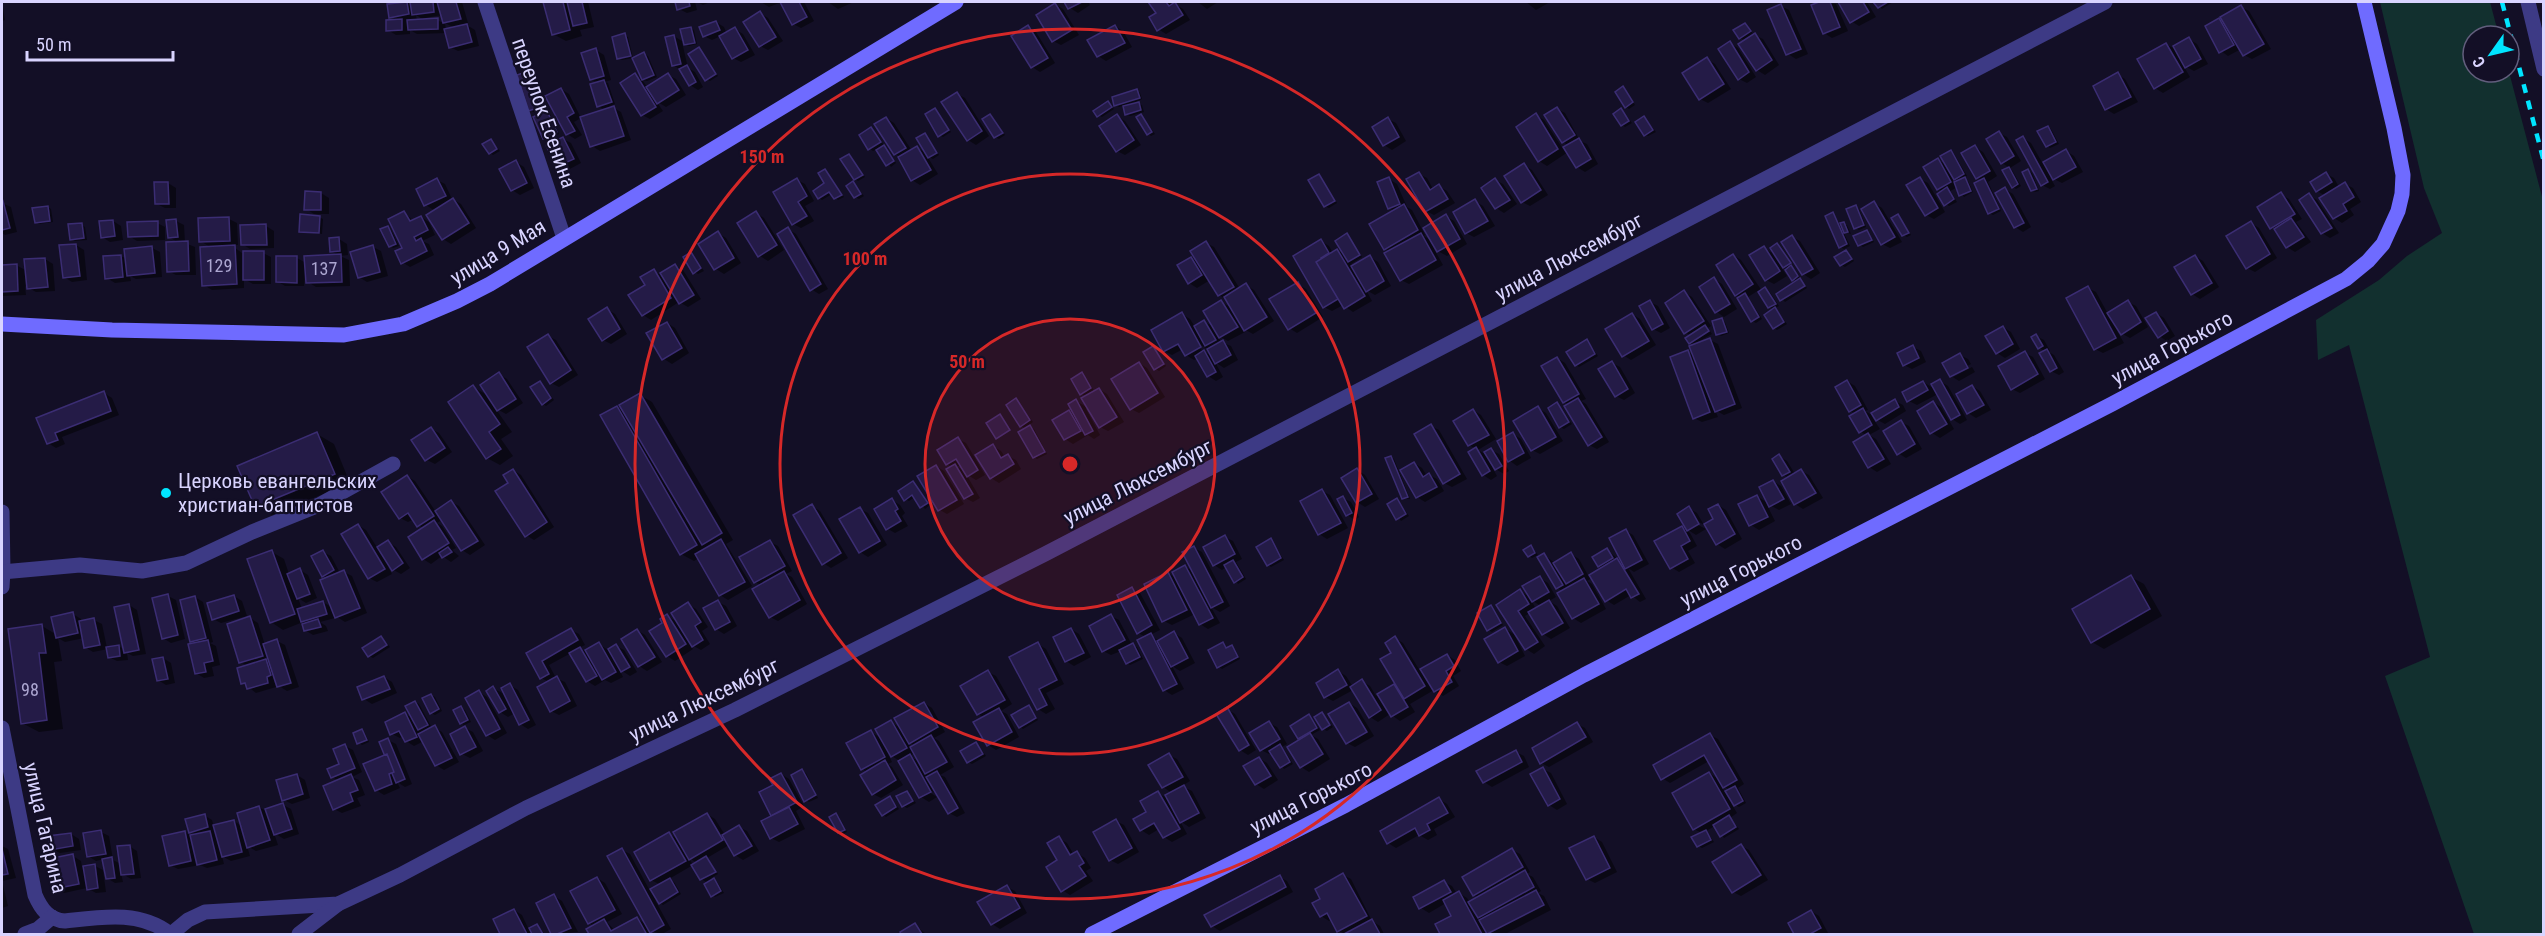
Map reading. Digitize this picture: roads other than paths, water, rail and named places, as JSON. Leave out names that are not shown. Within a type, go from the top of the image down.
[{"type":"street","name":"переулок Есенина","points":[[484,2],[564,238]]},
{"type":"street","name":"улица 9 Мая","points":[[2,324],[285,335],[354,333],[403,324],[457,301],[956,2]]},
{"type":"street","name":"улица Люксембург","points":[[170,934],[188,920],[205,912],[338,904],[400,875],[526,808],[735,710],[1055,549],[2105,2]]},
{"type":"street","name":"улица Горького","points":[[1092,934],[1346,805],[1584,675],[2112,404],[2346,279],[2368,261],[2383,244],[2402,194],[2403,175],[2364,2]]},
{"type":"street","points":[[2528,2],[2544,69]]},
{"type":"street","points":[[2,572],[80,565],[142,572],[186,563],[252,532],[319,505],[393,464]]},
{"type":"street","points":[[2,512],[2,587]]},
{"type":"street","name":"улица Гагарина","points":[[2,728],[35,895],[39,905],[52,917],[65,921],[120,917],[144,919],[170,934]]},
{"type":"street","points":[[299,934],[338,904]]},
{"type":"street","points":[[25,934],[38,928],[52,917]]},
{"type":"railway","points":[[2502,2],[2544,162]]},
{"type":"place","name":"Церковь евангельских христиан-баптистов","points":[[166,493]]}]
